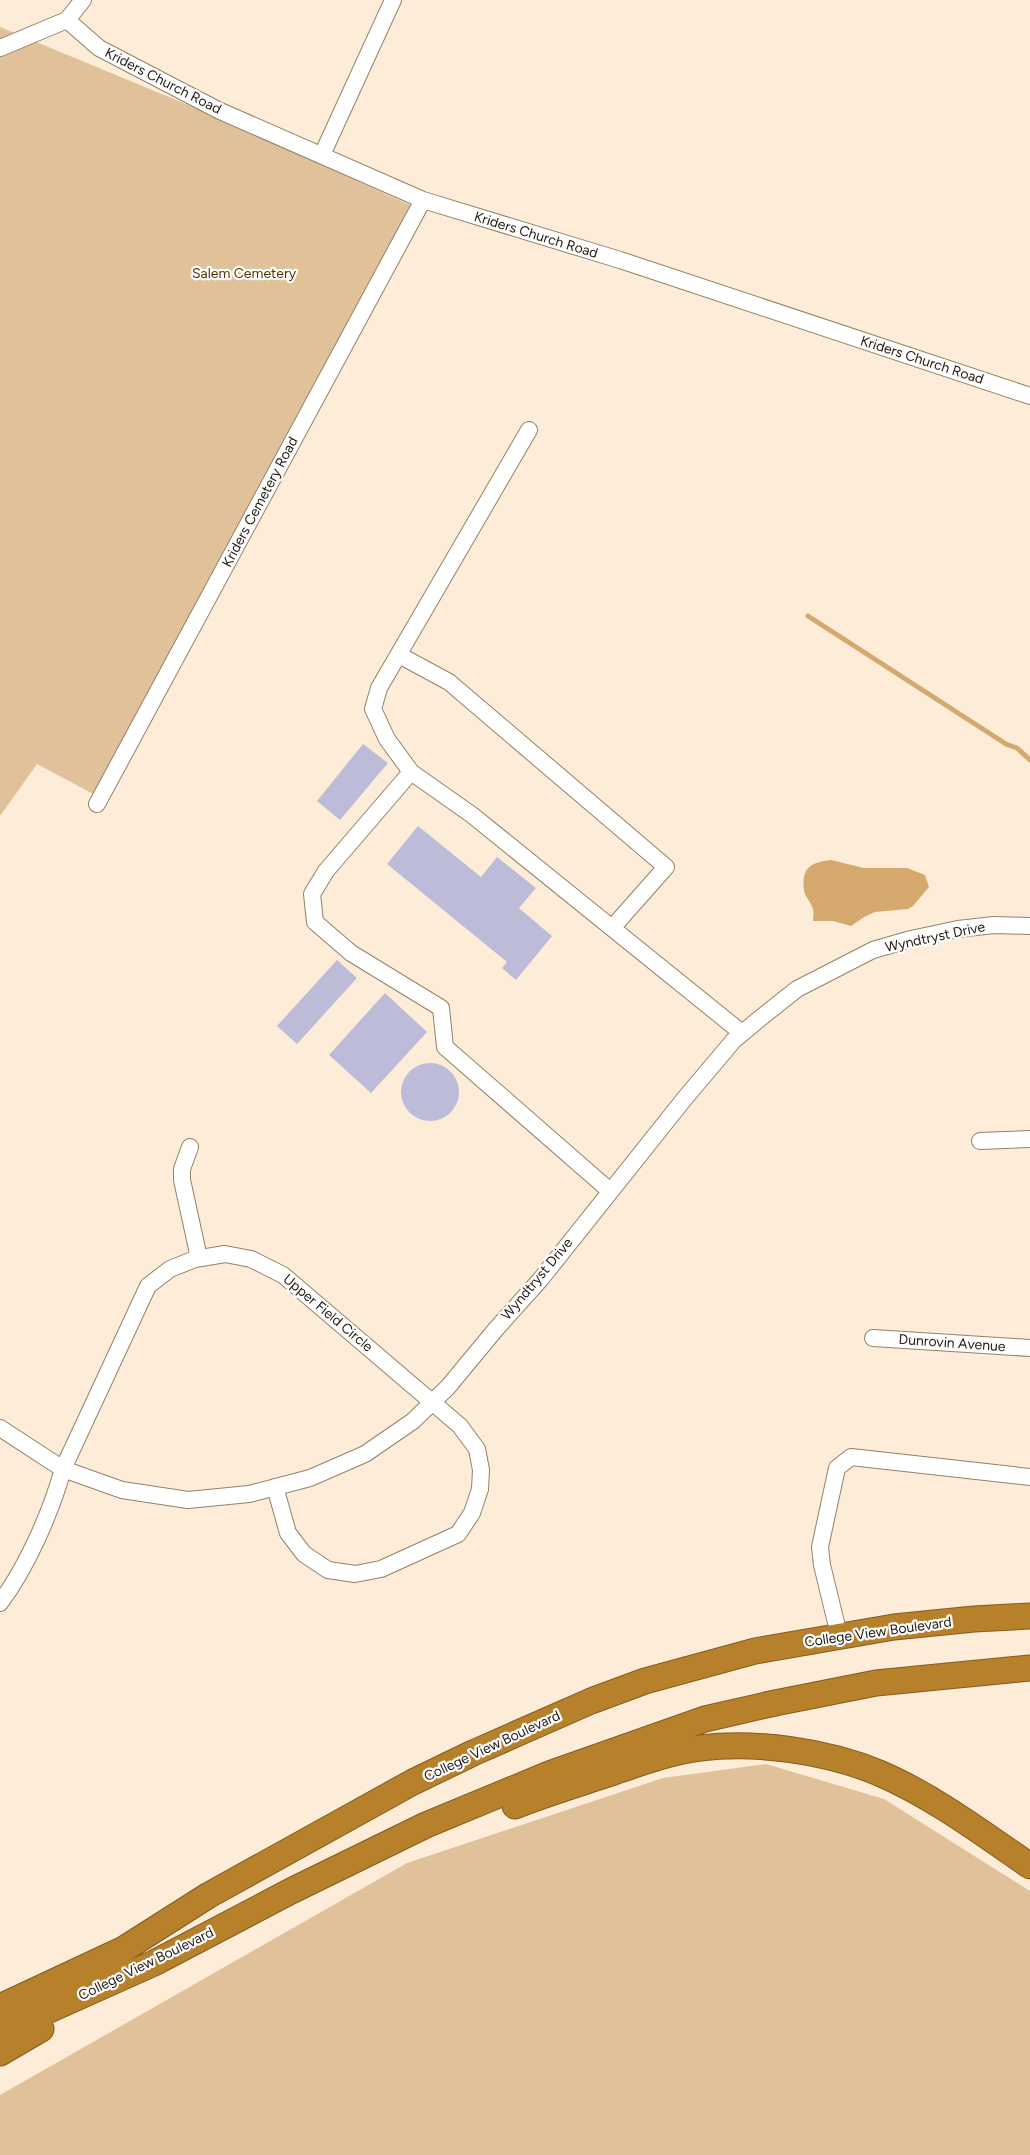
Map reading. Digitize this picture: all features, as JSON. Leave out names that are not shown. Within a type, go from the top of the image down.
[{"type":"highway","name":"College View Boulevard","points":[[0,2007],[124,1949],[209,1895],[413,1782],[530,1728],[636,1684],[702,1664],[755,1651],[839,1636],[945,1622],[1030,1616]]},
{"type":"highway","name":"College View Boulevard","points":[[0,2032],[154,1963],[426,1825],[549,1774],[705,1719],[876,1683],[1030,1668]]},
{"type":"highway","points":[[202,1938],[532,1800],[628,1767],[698,1748],[723,1746],[802,1752],[828,1757],[877,1772],[921,1794],[1030,1866]]},
{"type":"highway","points":[[0,2053],[154,1963]]},
{"type":"street","points":[[0,48],[67,20],[83,0]]},
{"type":"street","points":[[322,155],[393,0]]},
{"type":"street","name":"Kriders Church Road","points":[[67,20],[99,48],[218,110],[423,200],[620,260],[1030,396]]},
{"type":"street","name":"Kriders Cemetery Road","points":[[97,804],[423,200]]},
{"type":"street","points":[[529,430],[379,688],[373,710],[386,739],[411,772],[472,815],[742,1033]]},
{"type":"street","points":[[399,655],[449,682],[666,867],[612,928]]},
{"type":"street","points":[[411,772],[326,871],[312,894],[315,922],[351,953],[441,1008],[445,1047],[610,1191]]},
{"type":"street","name":"Wyndtryst Drive","points":[[0,1428],[63,1469],[122,1490],[188,1500],[249,1494],[275,1488],[310,1478],[365,1454],[413,1421],[448,1387],[540,1280],[685,1098],[742,1033],[798,989],[873,950],[911,939],[958,929],[994,925],[1030,926]]},
{"type":"street","points":[[980,1141],[1030,1139]]},
{"type":"street","points":[[190,1146],[182,1169],[182,1180],[199,1258]]},
{"type":"street","name":"Upper Field Circle","points":[[0,1602],[32,1549],[56,1494],[63,1469],[148,1286],[170,1269],[199,1258],[225,1254],[251,1259],[283,1274],[460,1426],[477,1449],[481,1470],[480,1489],[472,1513],[458,1534],[382,1569],[355,1574],[328,1570],[304,1554],[288,1533],[275,1488]]},
{"type":"street","name":"Dunrovin Avenue","points":[[873,1338],[1030,1348]]},
{"type":"street","points":[[839,1636],[822,1565],[820,1547],[837,1468],[851,1457],[1030,1477]]},
{"type":"green space","name":"Salem Cemetery","points":[[0,27],[198,109],[412,206],[97,796],[37,764],[0,816]]},
{"type":"green space","points":[[766,1764],[884,1799],[1030,1891],[1030,2155],[0,2155],[0,2095],[407,1863],[663,1778]]},
{"type":"shaded area","points":[[831,860],[864,868],[907,868],[925,875],[929,887],[913,906],[908,909],[875,912],[851,926],[833,921],[813,921],[813,909],[804,890],[804,876],[809,868],[818,862]]},
{"type":"building","points":[[363,744],[388,763],[340,820],[317,801]]},
{"type":"building","points":[[418,826],[481,877],[497,857],[536,888],[519,908],[552,936],[516,980],[502,968],[507,962],[387,864]]},
{"type":"building","points":[[337,960],[357,978],[297,1044],[277,1026]]},
{"type":"building","points":[[385,993],[427,1032],[371,1093],[329,1055]]},
{"type":"building","points":[[430,1063],[446,1068],[454,1076],[459,1092],[454,1108],[446,1116],[430,1121],[414,1116],[406,1108],[401,1092],[406,1076],[414,1068]]},
{"type":"waterway","points":[[808,616],[1006,744],[1017,748],[1030,760]]}]
